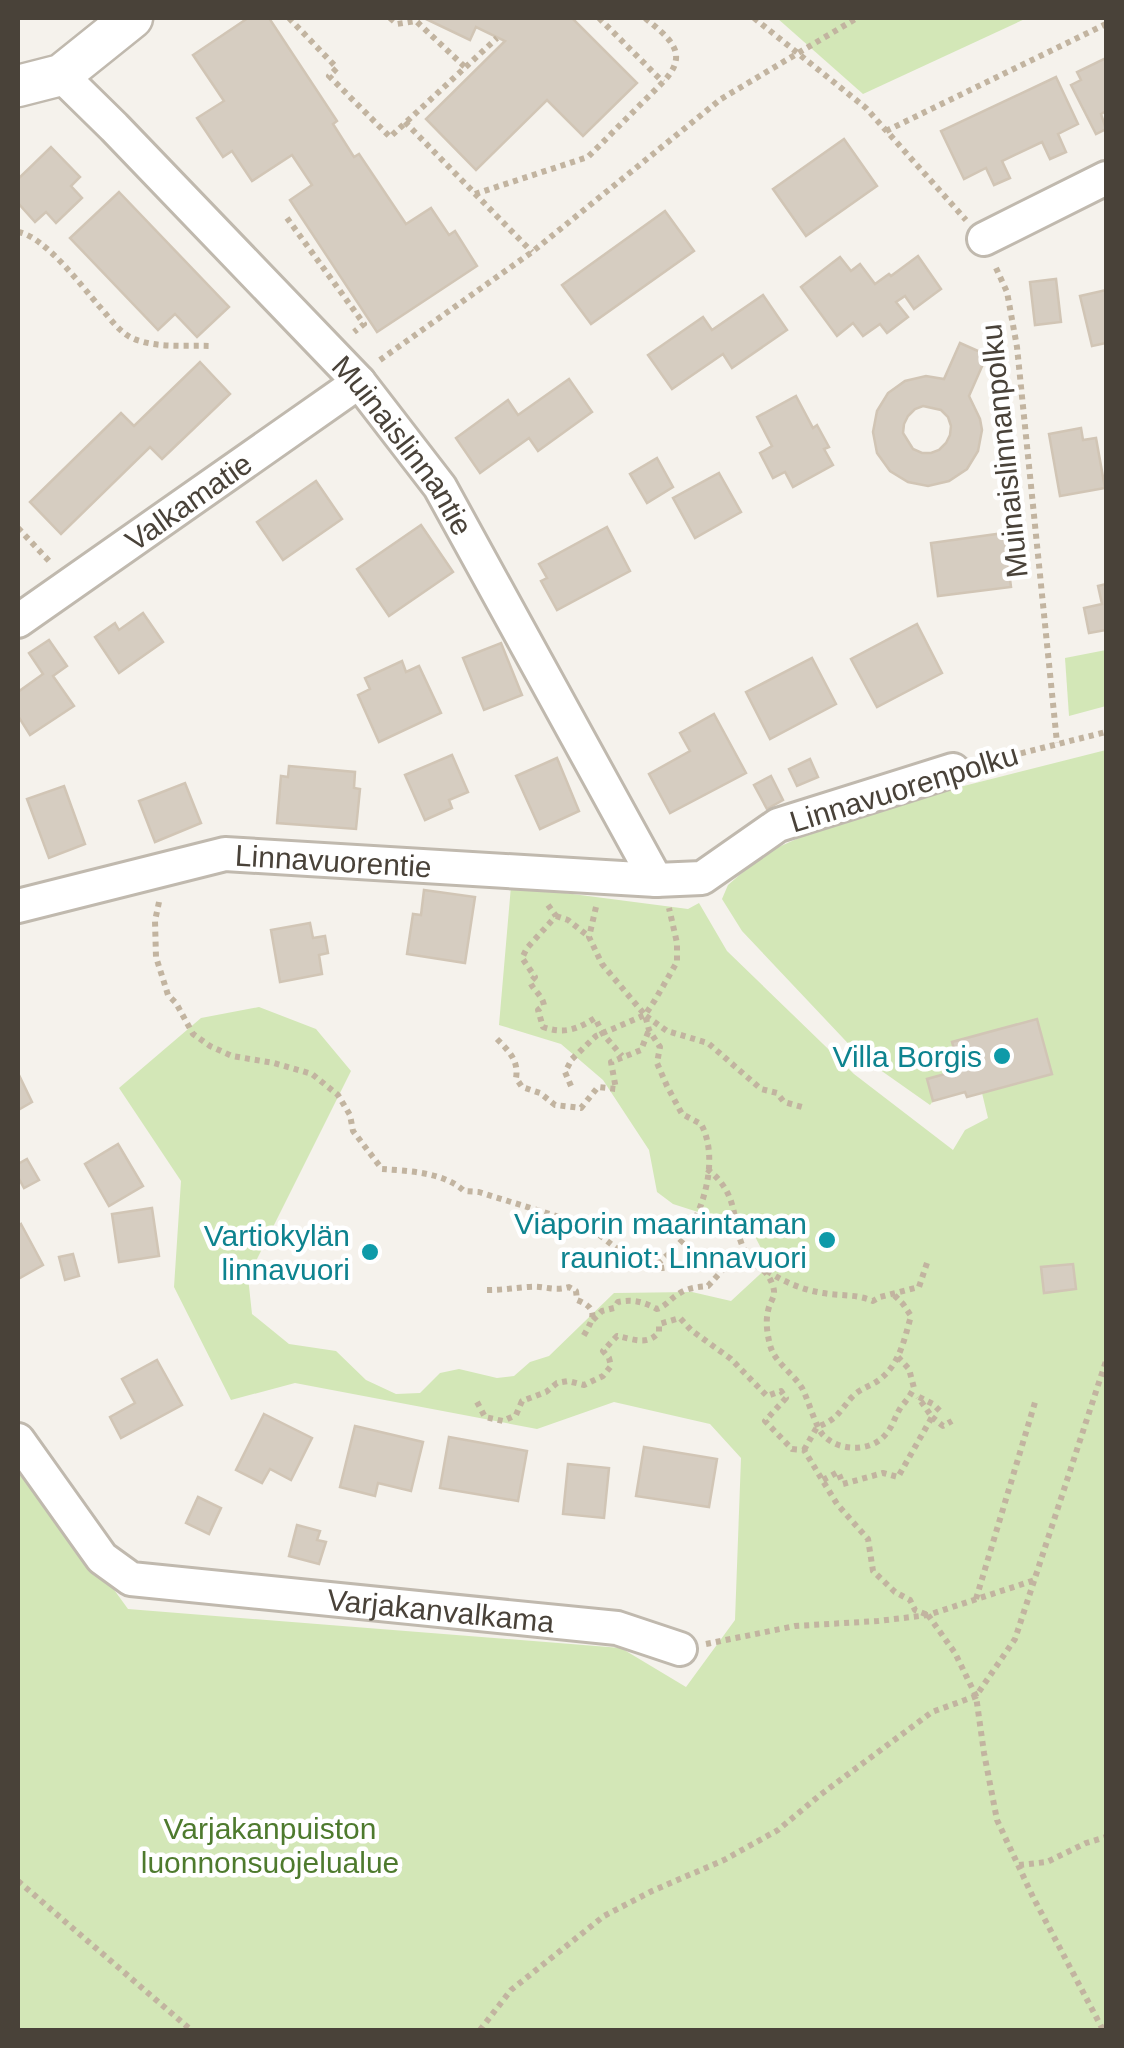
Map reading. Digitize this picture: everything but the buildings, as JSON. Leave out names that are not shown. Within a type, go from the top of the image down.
[{"type":"street","points":[[18,86],[61,75],[132,18]]},
{"type":"street","name":"Muinaislinnantie","points":[[61,75],[358,382],[440,488],[656,880]]},
{"type":"street","points":[[984,240],[1106,178]]},
{"type":"street","name":"Valkamatie","points":[[18,621],[358,382]]},
{"type":"street","name":"Linnavuorenpolku","points":[[656,880],[702,878],[778,824],[953,770]]},
{"type":"street","name":"Linnavuorentie","points":[[18,906],[225,854],[656,880]]},
{"type":"street","name":"Varjakanvalkama","points":[[18,1440],[102,1558],[132,1579],[616,1628],[680,1650]]},
{"type":"path","points":[[289,18],[337,68],[329,76],[390,137],[497,38]]},
{"type":"path","points":[[390,18],[397,24],[416,21],[465,66]]},
{"type":"path","points":[[599,18],[663,82]]},
{"type":"path","points":[[476,194],[588,158],[673,72],[676,49],[646,18]]},
{"type":"path","name":"Muinaislinnanpolku","points":[[754,18],[866,108],[984,240],[1007,292],[1018,346],[1057,743]]},
{"type":"path","points":[[358,382],[372,366],[532,252],[721,99],[856,18]]},
{"type":"path","points":[[886,132],[1106,24]]},
{"type":"path","points":[[405,122],[532,252]]},
{"type":"path","points":[[287,218],[364,324],[345,338]]},
{"type":"path","points":[[18,232],[42,245],[119,330],[138,341],[212,346]]},
{"type":"path","points":[[18,528],[71,583]]},
{"type":"path","name":"Linnavuorenpolku","points":[[953,770],[1106,732]]},
{"type":"path","points":[[168,868],[155,921],[156,957],[168,995],[189,1029],[198,1039],[232,1056],[312,1074],[338,1094],[350,1115],[353,1132],[382,1169],[435,1176],[464,1191],[588,1226],[634,1262],[662,1268],[750,1260]]},
{"type":"path","points":[[534,872],[556,916],[568,920],[588,937],[602,964],[646,1015],[667,1031],[708,1043],[761,1089],[777,1092],[784,1102],[802,1108]]},
{"type":"path","points":[[588,937],[604,877]]},
{"type":"path","points":[[571,1086],[565,1072],[572,1060],[596,1036],[646,1015],[678,962],[672,914],[656,880]]},
{"type":"path","points":[[556,916],[522,958],[534,977],[530,982],[542,998],[544,1005],[538,1010],[543,1027],[564,1032],[595,1018],[622,1056]]},
{"type":"path","points":[[646,1015],[660,1048],[657,1063],[682,1114],[701,1124],[710,1149],[704,1198],[690,1228],[655,1266]]},
{"type":"path","points":[[497,1040],[518,1067],[516,1078],[522,1088],[540,1093],[555,1105],[582,1108],[598,1088],[616,1089],[611,1062],[641,1050],[650,1030]]},
{"type":"path","points":[[707,1170],[730,1193],[750,1260],[782,1280],[822,1294],[863,1296],[873,1302],[880,1296],[919,1286],[927,1262]]},
{"type":"path","points":[[583,1337],[592,1320],[618,1302],[630,1300],[657,1309],[663,1307],[693,1287],[708,1286],[730,1262]]},
{"type":"path","points":[[766,1271],[775,1294],[766,1328],[772,1352],[810,1402],[816,1427],[836,1445],[854,1449],[884,1438],[914,1388],[909,1369],[898,1357]]},
{"type":"path","points":[[487,1290],[531,1286],[557,1291],[569,1287],[576,1292],[576,1300],[592,1312],[592,1320]]},
{"type":"path","points":[[804,1450],[816,1427],[832,1421],[854,1395],[893,1367],[911,1316],[893,1294]]},
{"type":"path","points":[[477,1402],[486,1417],[503,1420],[516,1415],[522,1401],[557,1383],[584,1385],[603,1376],[611,1366],[603,1351],[617,1336],[647,1342],[659,1332],[659,1324],[680,1318],[690,1330],[730,1358],[766,1396],[780,1391],[786,1398],[765,1420],[792,1449],[804,1450]]},
{"type":"path","points":[[480,2030],[511,1990],[604,1916],[778,1830],[932,1712],[976,1696],[1015,1639],[1106,1361]]},
{"type":"path","points":[[942,1412],[918,1397],[943,1426],[952,1421]]},
{"type":"path","points":[[976,1599],[1036,1399]]},
{"type":"path","points":[[823,1480],[838,1472],[842,1484],[882,1473],[898,1477],[932,1417]]},
{"type":"path","points":[[804,1450],[838,1504],[868,1539],[873,1571],[910,1600],[915,1610],[928,1615],[955,1653],[976,1696],[997,1820],[1103,2030]]},
{"type":"path","points":[[680,1650],[795,1626],[928,1615],[1034,1580]]},
{"type":"path","points":[[1018,1865],[1047,1862],[1106,1837]]},
{"type":"path","points":[[18,1882],[191,2030]]},
{"type":"green space","points":[[777,18],[1027,18],[863,94]]},
{"type":"green space","points":[[1106,650],[1106,706],[1069,716],[1065,658]]},
{"type":"green space","name":"Varjakanpuiston luonnonsuojelualue","points":[[1106,750],[1106,2030],[18,2030],[18,1457],[128,1609],[621,1648],[686,1687],[735,1620],[741,1458],[710,1424],[614,1402],[537,1429],[295,1383],[231,1400],[174,1287],[181,1181],[119,1088],[201,1018],[259,1007],[316,1029],[351,1071],[248,1277],[252,1314],[289,1344],[336,1351],[366,1380],[396,1394],[420,1393],[440,1373],[459,1369],[497,1378],[514,1376],[530,1362],[549,1356],[614,1293],[692,1292],[731,1301],[770,1265],[751,1229],[673,1204],[657,1192],[649,1150],[603,1080],[561,1044],[499,1025],[511,886],[688,909],[699,903],[727,951],[854,1074],[953,1150],[965,1130],[988,1118],[982,1093],[1052,1074],[1037,1020],[952,1042],[960,1070],[927,1079],[933,1101],[930,1105],[859,1055],[742,931],[722,899],[728,885],[765,853],[853,814]]},
{"type":"place","name":"Villa Borgis","points":[[1002,1056]]},
{"type":"place","name":"Viaporin maarintaman rauniot: Linnavuori","points":[[827,1240]]},
{"type":"place","name":"Vartiokylän linnavuori","points":[[370,1252]]}]
